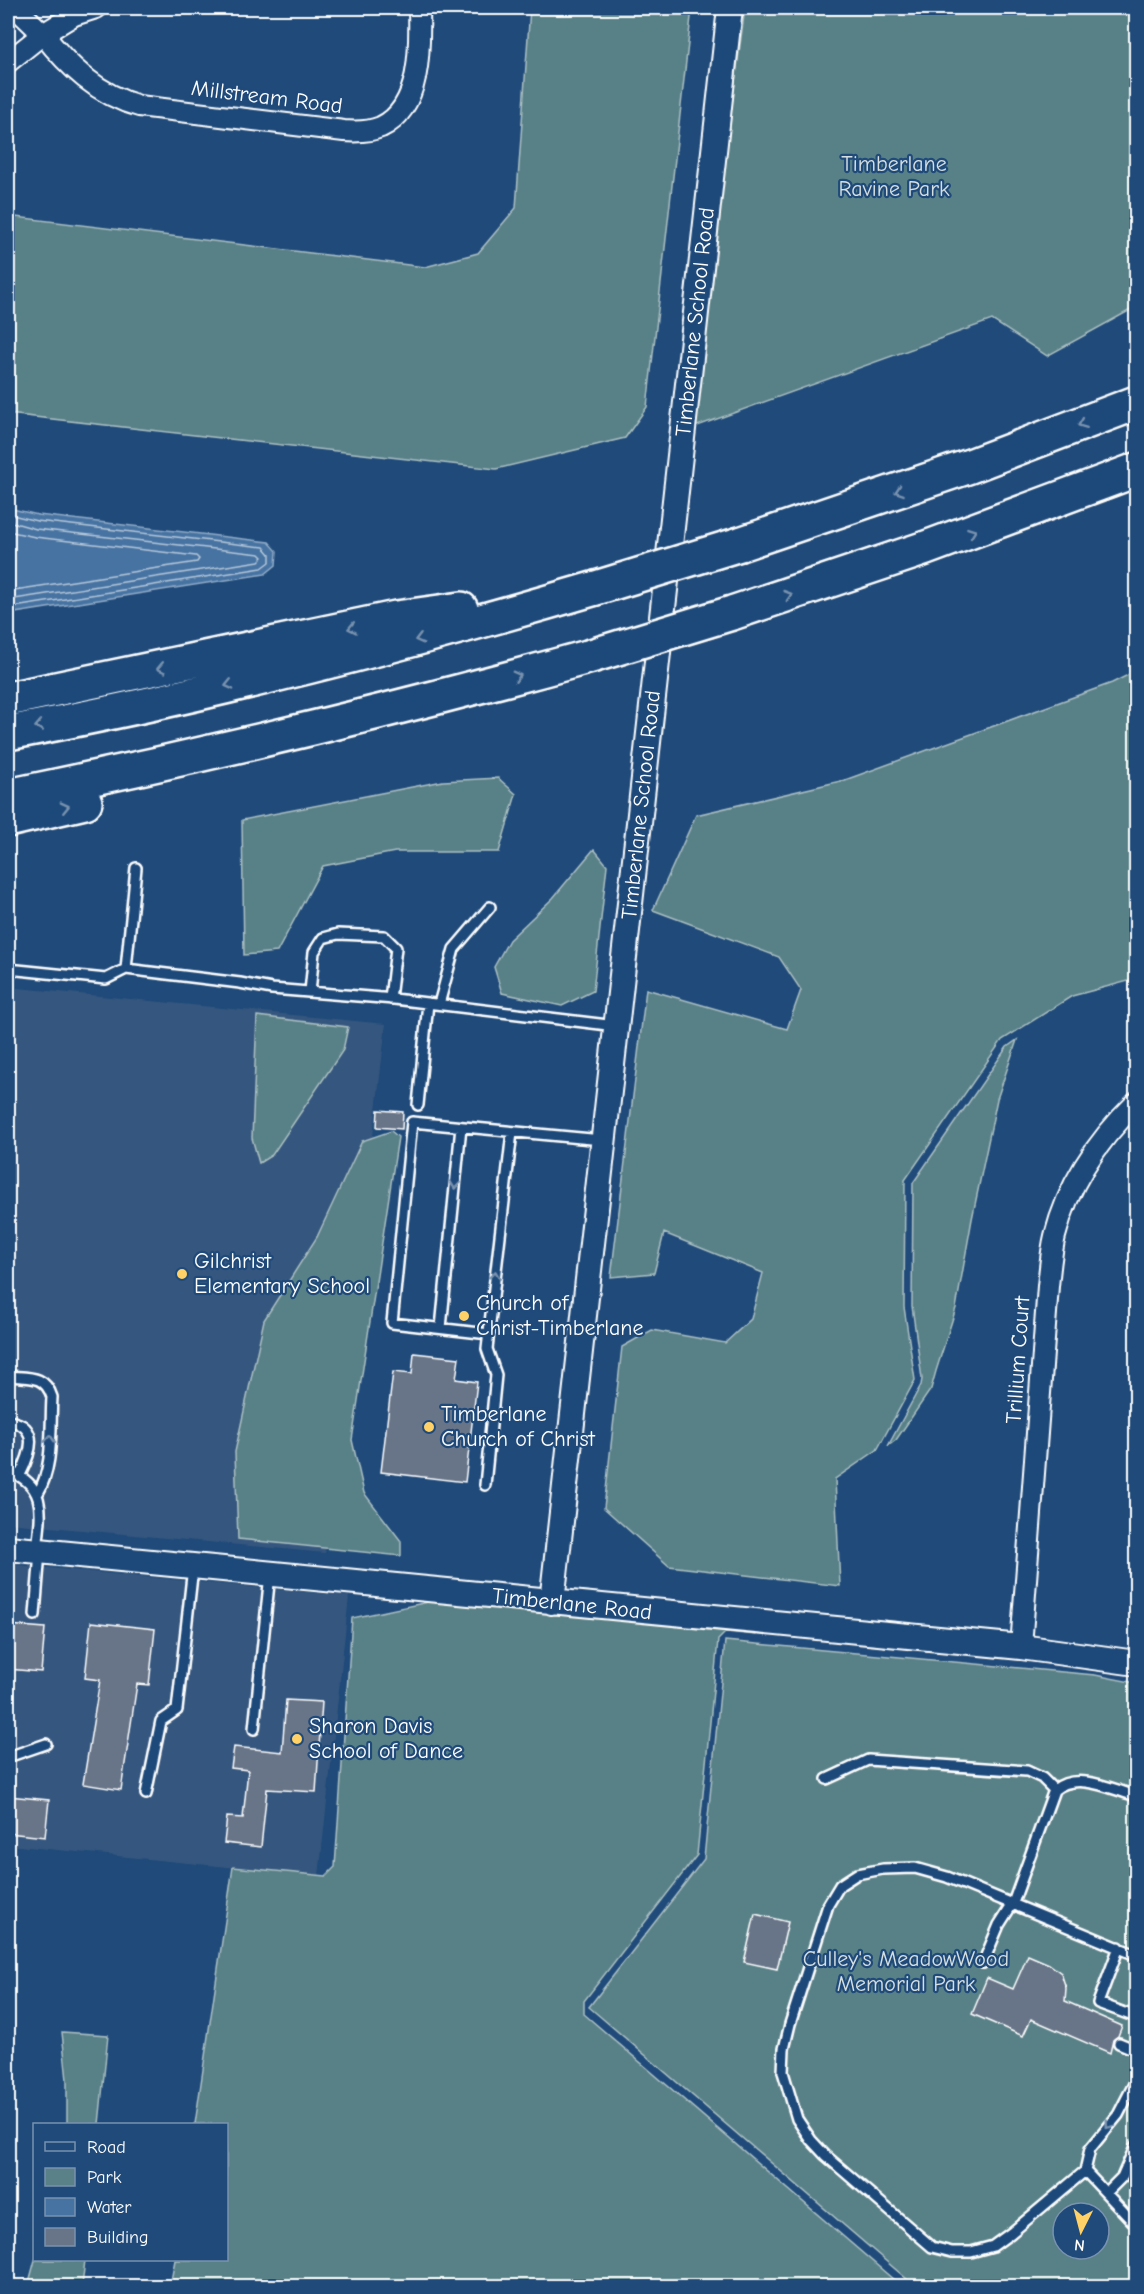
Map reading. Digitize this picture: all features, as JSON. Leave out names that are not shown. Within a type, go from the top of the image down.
[{"type":"highway","points":[[8,733],[276,675],[436,634],[596,588],[740,544],[959,470],[1137,403]]},
{"type":"highway","points":[[8,796],[256,743],[588,657],[732,613],[936,544],[1137,470]]},
{"type":"highway","points":[[8,699],[396,618],[596,588]]},
{"type":"highway","points":[[8,820],[227,766],[460,692]]},
{"type":"street","name":"Millstream Road","points":[[16,8],[82,76],[100,90],[122,102],[150,108],[366,132],[391,121],[403,108],[411,91],[418,41],[418,8]]},
{"type":"street","points":[[8,62],[43,34],[74,15],[96,8]]},
{"type":"street","name":"Timberlane School Road","points":[[552,1602],[729,8]]},
{"type":"street","name":"Trillium Court","points":[[1022,1647],[1048,1286],[1055,1235],[1069,1198],[1089,1158],[1114,1125],[1137,1103]]},
{"type":"street","name":"Timberlane Road","points":[[8,1548],[1022,1647],[1137,1663]]},
{"type":"lane","points":[[126,969],[136,868]]},
{"type":"lane","points":[[439,1004],[454,950],[490,907]]},
{"type":"lane","points":[[310,992],[314,952],[323,938],[338,934],[384,936],[396,948],[390,999]]},
{"type":"lane","points":[[8,969],[106,979],[126,969],[616,1026]]},
{"type":"lane","points":[[418,1104],[428,1003]]},
{"type":"lane","points":[[489,1334],[392,1323],[412,1122],[604,1140]]},
{"type":"lane","points":[[441,1328],[461,1127]]},
{"type":"lane","points":[[485,1485],[496,1375],[487,1349],[512,1132]]},
{"type":"lane","points":[[8,1376],[41,1379],[49,1388],[52,1397],[48,1468],[44,1484],[37,1495]]},
{"type":"lane","points":[[8,1421],[17,1422],[27,1431],[32,1442],[30,1454],[20,1475]]},
{"type":"lane","points":[[8,1472],[20,1475],[34,1486],[40,1504],[35,1615]]},
{"type":"lane","points":[[146,1794],[161,1721],[177,1710],[193,1566]]},
{"type":"lane","points":[[254,1730],[270,1574]]},
{"type":"lane","points":[[8,1757],[46,1744]]},
{"type":"lane","points":[[826,1779],[868,1760],[1027,1771],[1042,1778],[1054,1790]]},
{"type":"lane","points":[[983,1963],[999,1925],[1012,1903],[1054,1790],[1062,1784],[1075,1781],[1137,1796]]},
{"type":"lane","points":[[1137,1955],[947,1877],[915,1868],[883,1869],[857,1874],[840,1885],[828,1905],[790,2024],[784,2049],[783,2072],[797,2119],[811,2140],[825,2155],[932,2247],[952,2252],[971,2252],[993,2246],[1085,2171],[1090,2149],[1118,2115],[1137,2080]]},
{"type":"lane","points":[[1119,1947],[1098,2003],[1133,2016],[1137,2014]]},
{"type":"lane","points":[[1119,2043],[1137,2050]]},
{"type":"lane","points":[[1106,2193],[1122,2177],[1137,2145]]},
{"type":"lane","points":[[1085,2171],[1137,2225]]},
{"type":"shaded area","name":"Gilchrist Elementary School","points":[[8,987],[386,1024],[325,1553],[8,1523]]},
{"type":"shaded area","points":[[8,1564],[349,1596],[319,1876],[8,1845]]},
{"type":"green space","points":[[530,8],[692,8],[647,407],[625,438],[496,469],[8,414],[8,216],[425,267],[478,253],[516,208]]},
{"type":"green space","name":"Timberlane Ravine Park","points":[[745,8],[1136,8],[1136,307],[1047,356],[992,320],[692,428],[691,408]]},
{"type":"green space","points":[[1136,671],[1136,979],[1072,996],[1002,1040],[905,1180],[904,1307],[915,1380],[877,1450],[835,1479],[840,1586],[669,1566],[604,1508],[622,1347],[652,1330],[725,1343],[751,1319],[763,1273],[664,1233],[654,1273],[611,1277],[646,989],[787,1029],[801,990],[779,957],[653,910],[696,815],[845,780],[1112,683]]},
{"type":"green space","points":[[498,778],[516,794],[499,852],[395,852],[323,866],[277,952],[244,955],[242,820],[443,781]]},
{"type":"green space","points":[[594,849],[607,865],[593,991],[562,1006],[502,993],[494,967],[509,940],[553,898]]},
{"type":"green space","points":[[257,1016],[348,1027],[343,1050],[272,1155],[259,1163],[252,1138]]},
{"type":"green space","points":[[1017,1040],[997,1099],[956,1308],[931,1389],[896,1440],[888,1446],[921,1385],[922,1379],[912,1306],[913,1183],[1007,1047]]},
{"type":"green space","points":[[391,1131],[398,1137],[352,1440],[364,1493],[401,1541],[401,1556],[238,1539],[235,1452],[264,1320],[317,1237],[362,1141]]},
{"type":"green space","points":[[433,1601],[758,1632],[756,1635],[726,1632],[718,1640],[697,1855],[584,2001],[584,2014],[901,2286],[170,2286],[175,2261],[228,2261],[228,2123],[195,2123],[233,1867],[326,1876],[335,1867],[352,1618]]},
{"type":"green space","name":"Culley's MeadowWood Memorial Park","points":[[725,1641],[1095,1675],[1136,1683],[1136,2286],[915,2286],[589,2007],[704,1859]]},
{"type":"green space","points":[[62,2032],[108,2035],[99,2123],[67,2123],[67,2080]]},
{"type":"green space","points":[[35,2261],[85,2261],[82,2286],[28,2286]]},
{"type":"water","points":[[8,508],[38,515],[269,542],[277,551],[276,565],[265,574],[8,614]]},
{"type":"building","points":[[378,1110],[403,1112],[402,1129],[377,1127]]},
{"type":"building","name":"Timberlane Church of Christ","points":[[414,1353],[459,1358],[456,1379],[477,1382],[465,1482],[381,1472],[393,1372],[412,1374]]},
{"type":"building","points":[[91,1622],[155,1629],[149,1685],[137,1684],[121,1790],[83,1784],[100,1680],[85,1678]]},
{"type":"building","points":[[8,1625],[45,1628],[41,1672],[8,1669]]},
{"type":"building","points":[[286,1700],[322,1702],[316,1792],[267,1789],[261,1847],[224,1843],[227,1817],[243,1818],[248,1770],[231,1768],[234,1747],[282,1752]]},
{"type":"building","points":[[8,1796],[49,1800],[45,1837],[8,1833]]},
{"type":"building","points":[[755,1914],[788,1922],[777,1969],[744,1962]]},
{"type":"building","points":[[1028,1955],[1049,1964],[1061,1973],[1066,1988],[1065,2001],[1122,2026],[1118,2036],[1113,2040],[1110,2053],[1031,2019],[1023,2036],[972,2014],[987,1978],[1013,1989]]},
{"type":"place","name":"Gilchrist Elementary School","points":[[182,1274]]},
{"type":"place","name":"Church of Christ-Timberlane","points":[[464,1316]]},
{"type":"place","name":"Timberlane Church of Christ","points":[[429,1427]]},
{"type":"place","name":"Sharon Davis School of Dance","points":[[297,1739]]}]
